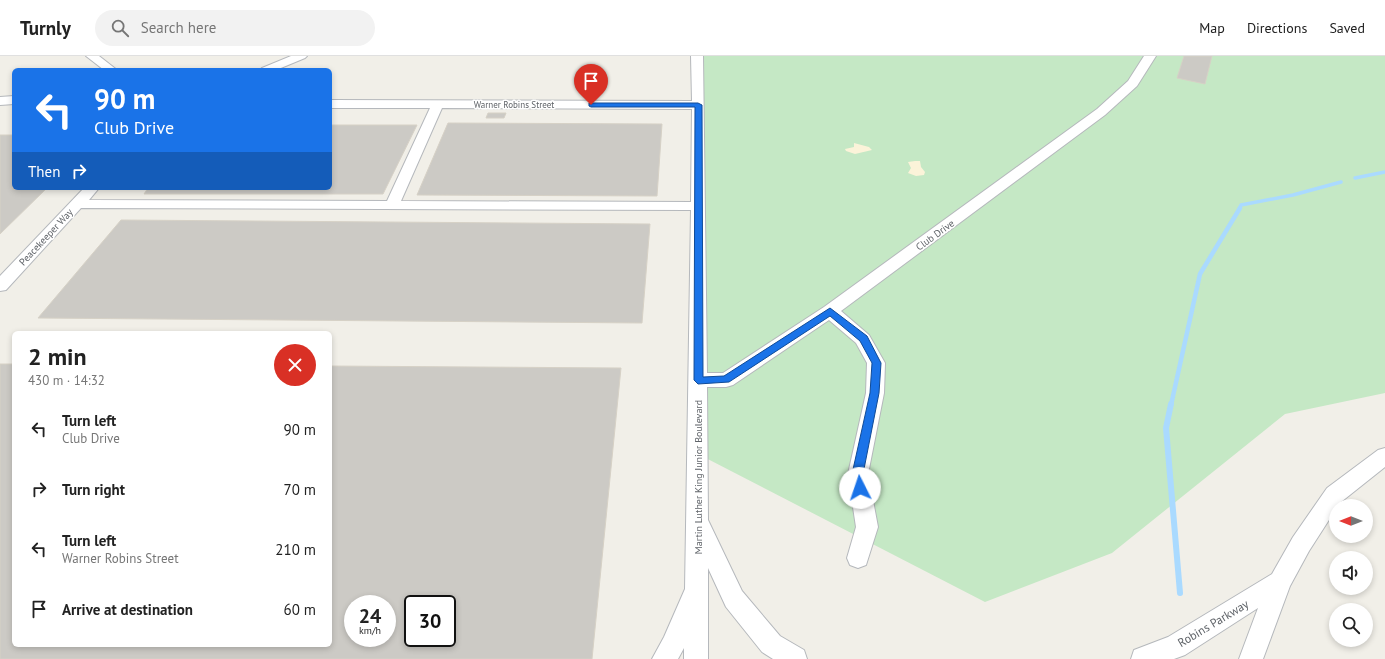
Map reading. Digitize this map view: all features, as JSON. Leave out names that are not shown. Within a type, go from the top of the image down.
[{"type":"street","points":[[92,56],[108,68]]},
{"type":"street","points":[[271,68],[301,56]]},
{"type":"street","name":"Martin Luther King Junior Boulevard","points":[[696,659],[698,380],[697,56]]},
{"type":"street","name":"Club Drive","points":[[698,380],[726,380],[830,311],[1101,112],[1133,83],[1150,56]]},
{"type":"street","points":[[0,101],[12,100]]},
{"type":"street","name":"Warner Robins Street","points":[[332,104],[698,105]]},
{"type":"street","points":[[392,205],[438,104]]},
{"type":"street","name":"Peacekeeper Way","points":[[0,286],[90,190]]},
{"type":"street","points":[[77,204],[698,206]]},
{"type":"street","points":[[830,311],[863,339],[876,363],[874,393],[858,474],[867,527],[858,558]]},
{"type":"street","name":"Robins Parkway","points":[[1251,659],[1280,582],[1301,544],[1334,494],[1385,456]]},
{"type":"street","points":[[697,522],[734,599],[771,644],[795,659]]},
{"type":"street","name":"Robins Parkway","points":[[1143,659],[1176,646],[1280,582]]},
{"type":"street","points":[[664,659],[673,645],[697,589]]},
{"type":"green space","points":[[697,56],[1385,56],[1385,393],[1285,414],[1112,553],[985,602],[698,454]]},
{"type":"sand","points":[[854,143],[869,147],[872,150],[855,154],[846,151],[845,149],[854,147]]},
{"type":"sand","points":[[920,161],[921,167],[925,172],[924,175],[916,176],[908,173],[911,168],[908,162]]},
{"type":"building","points":[[1184,56],[1212,56],[1205,84],[1177,78]]},
{"type":"building","points":[[488,113],[506,113],[504,118],[486,118]]},
{"type":"building","points":[[448,123],[662,124],[657,196],[417,195]]},
{"type":"building","points":[[332,125],[417,125],[383,194],[144,194],[147,190],[332,190]]},
{"type":"building","points":[[0,135],[12,135],[12,190],[45,190],[0,234]]},
{"type":"building","points":[[121,220],[650,224],[642,323],[38,318]]},
{"type":"building","points":[[0,364],[12,364],[12,647],[332,647],[332,366],[621,368],[592,659],[0,659]]},
{"type":"waterway","points":[[1355,178],[1385,172]]},
{"type":"waterway","points":[[1239,209],[1241,205],[1293,195],[1341,182]]},
{"type":"waterway","points":[[1171,405],[1200,274],[1240,208]]},
{"type":"waterway","points":[[1171,404],[1166,428],[1180,593]]},
{"type":"route","points":[[591,105],[698,105],[698,380],[726,380],[830,311],[863,339],[876,363],[874,393],[858,474],[860,488]]}]
